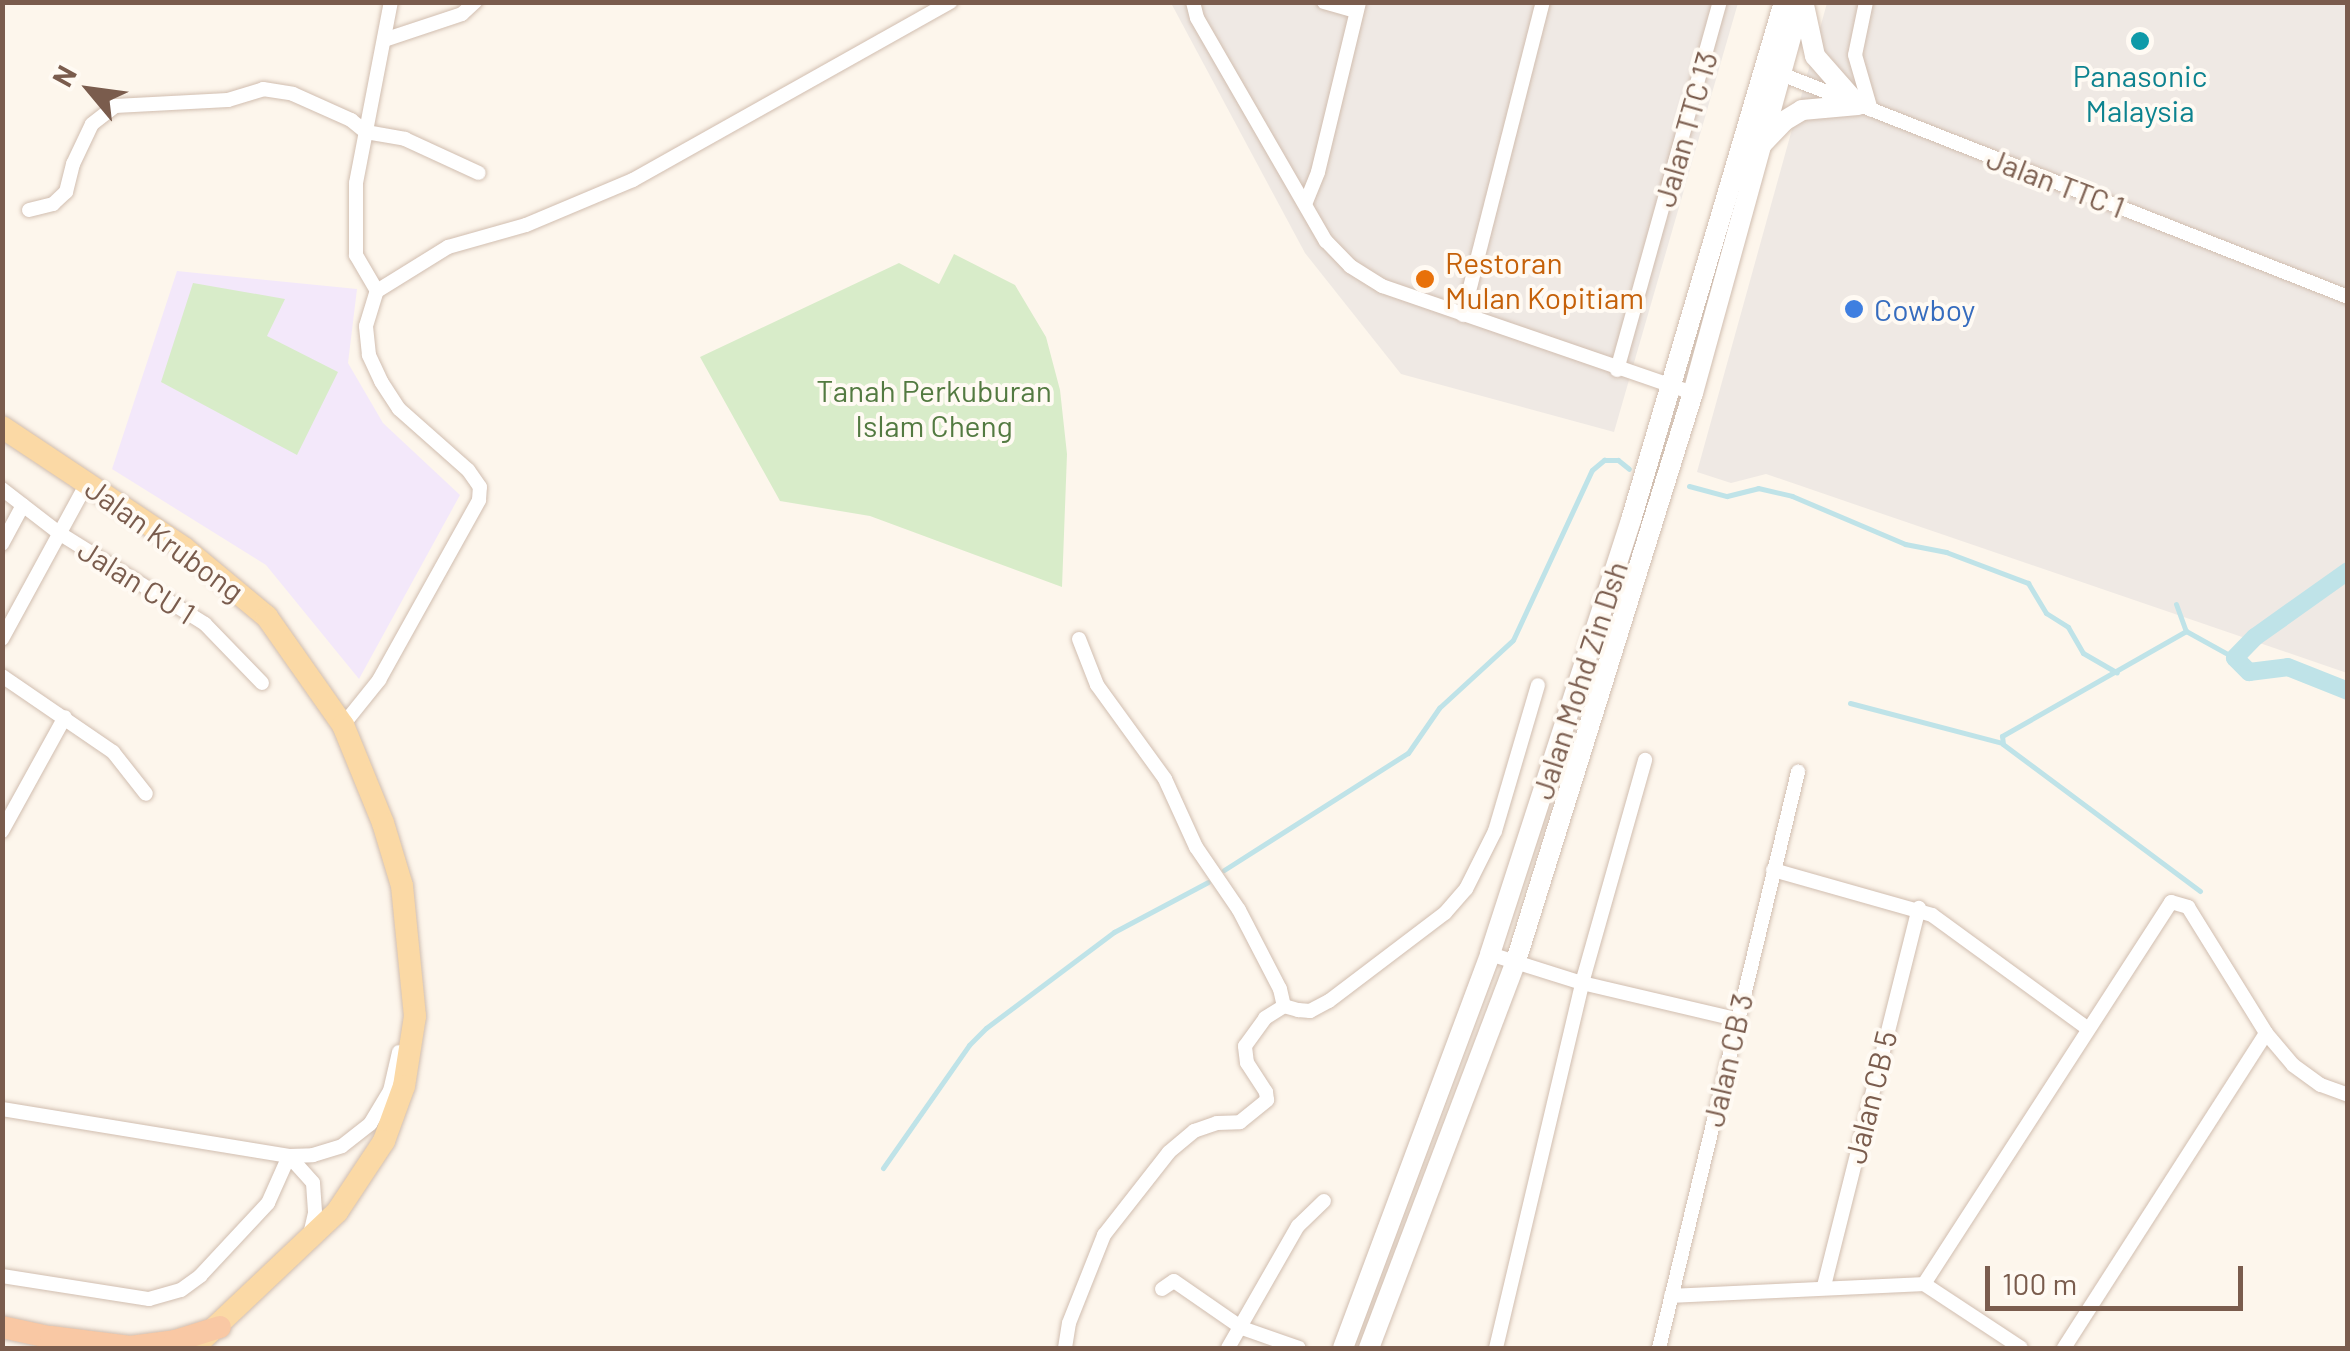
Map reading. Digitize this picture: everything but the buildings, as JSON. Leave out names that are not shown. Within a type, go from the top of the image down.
[{"type":"highway","points":[[2,1327],[103,1348]]},
{"type":"highway","points":[[51,1337],[130,1346],[215,1338]]},
{"type":"main road","name":"Jalan Mohd Zin Dsh","points":[[1370,1348],[1515,964],[1693,393],[1758,149],[1784,2]]},
{"type":"main road","name":"Jalan Mohd Zin Dsh","points":[[1343,1348],[1490,954],[1772,71],[1802,2]]},
{"type":"main road","points":[[1802,2],[1815,56],[1865,107]]},
{"type":"main road","points":[[1758,149],[1784,120],[1802,110],[1865,107]]},
{"type":"main road","name":"Jalan Krubong","points":[[2,427],[249,598],[302,661],[343,724],[383,824],[402,886],[415,1016],[404,1086],[378,1152],[357,1188],[306,1245],[215,1338],[193,1348]]},
{"type":"street","points":[[377,291],[356,255],[356,183],[392,2]]},
{"type":"street","points":[[384,40],[462,14],[475,2]]},
{"type":"street","points":[[343,724],[380,680],[480,500],[480,487],[468,470],[399,409],[381,381],[370,356],[366,326],[377,291],[448,247],[526,224],[633,180],[950,2]]},
{"type":"street","points":[[1193,2],[1197,18],[1326,241],[1350,266],[1382,286],[1669,388],[1693,393]]},
{"type":"street","points":[[1306,202],[1318,172],[1358,6],[1324,2]]},
{"type":"street","points":[[1464,315],[1543,2]]},
{"type":"street","name":"Jalan TTC 13","points":[[1617,370],[1720,2]]},
{"type":"street","points":[[1865,107],[1855,56],[1866,2]]},
{"type":"street","name":"Jalan TTC 1","points":[[1772,71],[2348,297]]},
{"type":"street","points":[[29,210],[54,204],[66,192],[72,164],[92,124],[115,106],[228,100],[263,89],[293,94],[351,120],[366,132],[405,140],[478,172]]},
{"type":"street","points":[[2,638],[86,482]]},
{"type":"street","name":"Jalan CU 1","points":[[2,489],[59,533],[206,624],[262,683]]},
{"type":"street","points":[[2,544],[23,505]]},
{"type":"street","points":[[1079,639],[1097,685],[1164,778],[1196,847],[1239,910],[1280,989],[1284,1006]]},
{"type":"street","points":[[2,676],[114,752],[146,794]]},
{"type":"street","points":[[1065,1348],[1086,1275],[1104,1235],[1168,1152],[1194,1131],[1217,1122],[1240,1122],[1266,1100],[1266,1092],[1247,1063],[1244,1046],[1265,1018],[1284,1006],[1310,1011],[1329,1000],[1445,913],[1466,889],[1495,831],[1538,685]]},
{"type":"street","points":[[2,831],[65,717]]},
{"type":"street","points":[[1496,1348],[1582,983],[1645,760]]},
{"type":"street","name":"Jalan CB 3","points":[[1660,1348],[1798,772]]},
{"type":"street","points":[[1773,870],[1918,908],[2087,1028]]},
{"type":"street","points":[[1924,1284],[2171,902],[2188,907],[2266,1033],[2306,1076],[2348,1096]]},
{"type":"street","name":"Jalan CB 5","points":[[1824,1286],[1918,908]]},
{"type":"street","points":[[1490,954],[1582,983],[1736,1019]]},
{"type":"street","points":[[2,1109],[289,1156],[328,1152],[370,1124],[390,1090],[402,1040],[415,1016]]},
{"type":"street","points":[[2064,1348],[2266,1033]]},
{"type":"street","points":[[289,1156],[313,1183],[315,1213],[306,1245]]},
{"type":"street","points":[[2,1276],[149,1299],[180,1290],[268,1203],[289,1156]]},
{"type":"street","points":[[1228,1348],[1298,1226],[1324,1201]]},
{"type":"street","points":[[1162,1289],[1174,1282],[1242,1328],[1298,1348]]},
{"type":"street","points":[[1671,1296],[1924,1284],[2021,1348]]},
{"type":"shaded area","points":[[1171,3],[1738,3],[1614,432],[1401,374],[1305,253]]},
{"type":"shaded area","points":[[1827,3],[2347,3],[2347,673],[1766,474],[1731,483],[1697,472]]},
{"type":"shaded area","points":[[177,271],[357,289],[348,363],[383,423],[460,495],[359,679],[266,565],[112,469]]},
{"type":"green space","name":"Tanah Perkuburan Islam Cheng","points":[[954,254],[1015,285],[1046,337],[1060,390],[1067,454],[1062,587],[870,516],[780,501],[700,357],[899,263],[939,284]]},
{"type":"green space","points":[[193,283],[285,299],[267,336],[338,372],[297,455],[161,382]]},
{"type":"waterway","points":[[1224,870],[1408,753],[1439,708],[1513,640],[1592,470],[1604,460],[1618,460],[1629,469]]},
{"type":"waterway","points":[[1689,486],[1727,496],[1758,488],[1792,496],[1905,544],[1946,552],[2028,583],[2046,613],[2068,627],[2083,653],[2117,673]]},
{"type":"waterway","points":[[2348,571],[2255,637],[2235,658],[2249,672],[2288,667],[2348,691]]},
{"type":"waterway","points":[[2176,604],[2186,631]]},
{"type":"waterway","points":[[2200,891],[2003,744],[2002,736],[2186,631],[2235,658]]},
{"type":"waterway","points":[[1850,703],[2002,743]]},
{"type":"waterway","points":[[883,1168],[969,1045],[986,1028],[1114,932],[1208,882]]},
{"type":"place","name":"Panasonic Malaysia","points":[[2140,41]]},
{"type":"place","name":"Restoran Mulan Kopitiam","points":[[1425,279]]},
{"type":"place","name":"Cowboy","points":[[1854,309]]}]
